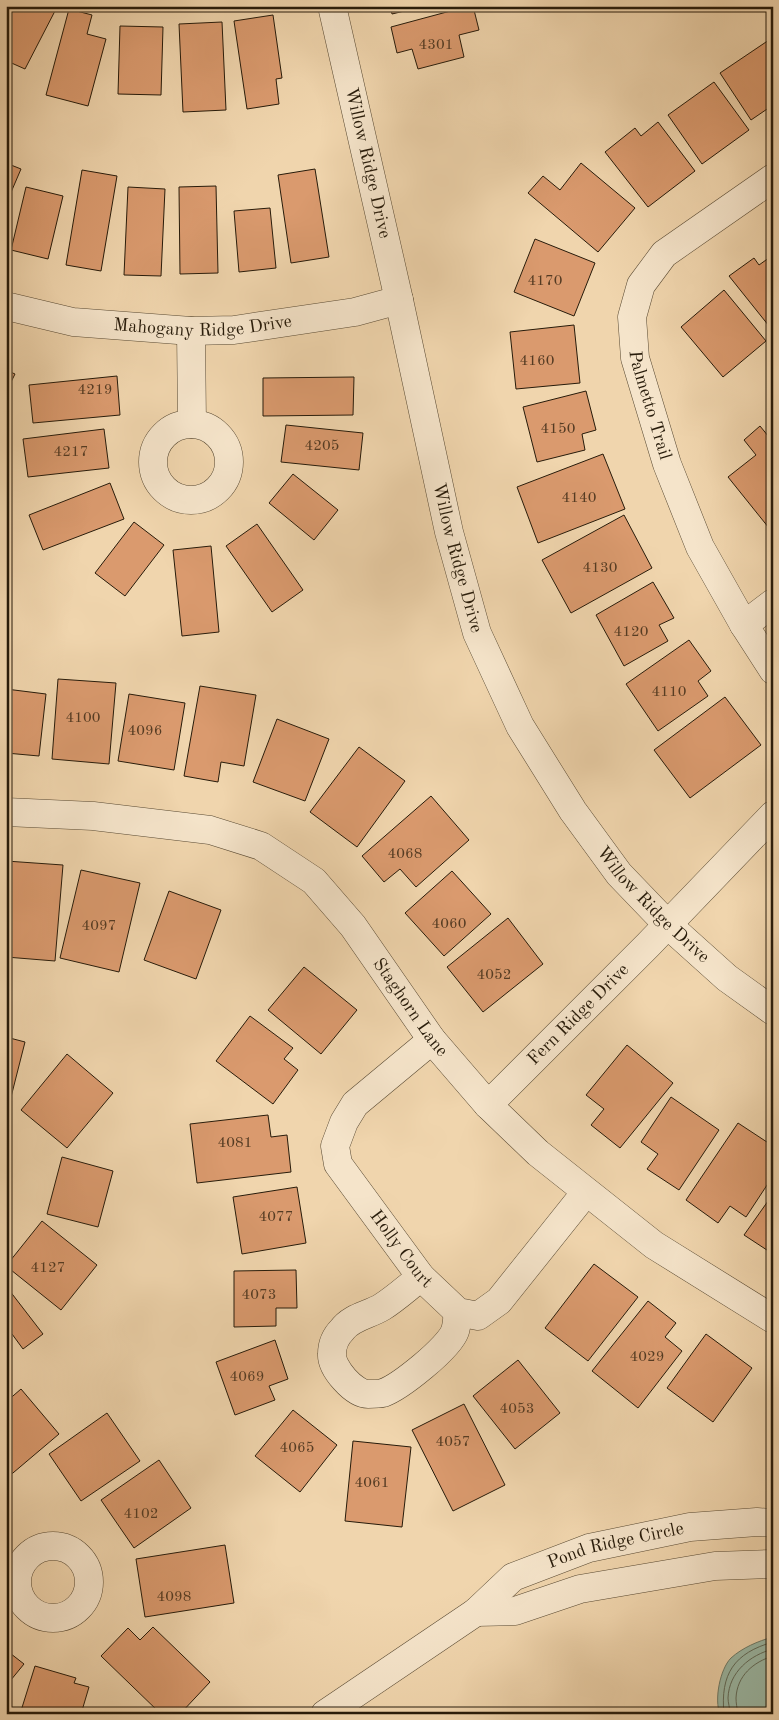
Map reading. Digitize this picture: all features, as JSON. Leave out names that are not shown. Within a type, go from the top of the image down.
[{"type":"street","name":"Willow Ridge Drive","points":[[332,6],[399,300],[448,532],[477,633],[520,726],[573,811],[619,874],[668,925],[727,978],[773,1012]]},
{"type":"street","name":"Palmetto Trail","points":[[773,178],[664,254],[640,285],[632,317],[635,358],[667,464],[700,547],[744,625],[773,670]]},
{"type":"street","name":"Mahogany Ridge Drive","points":[[6,306],[73,322],[191,331],[234,330],[355,312],[399,300]]},
{"type":"street","points":[[191,331],[192,424]]},
{"type":"street","points":[[744,625],[773,603]]},
{"type":"street","name":"Staghorn Lane","points":[[6,812],[93,816],[210,830],[261,846],[314,881],[353,926],[432,1040],[488,1106],[538,1153],[654,1245],[773,1319]]},
{"type":"street","name":"Fern Ridge Drive","points":[[488,1106],[668,925],[773,815]]},
{"type":"street","name":"Holly Court","points":[[432,1040],[355,1104],[344,1122],[335,1146],[338,1164],[411,1266],[458,1312]]},
{"type":"street","points":[[421,1276],[382,1307],[356,1319],[343,1328],[334,1342],[331,1355],[335,1366],[342,1377],[365,1394],[382,1393],[401,1384],[433,1358],[454,1332],[458,1312],[478,1316],[499,1301],[586,1192]]},
{"type":"street","name":"Pond Ridge Circle","points":[[325,1714],[476,1612],[514,1577],[589,1548],[690,1527],[757,1522],[773,1523]]},
{"type":"street","name":"Pond Ridge Circle","points":[[476,1612],[515,1611],[580,1589],[716,1566],[773,1564]]},
{"type":"water","points":[[773,1637],[773,1714],[720,1714],[718,1708],[719,1685],[727,1663],[735,1654],[745,1648]]},
{"type":"building","points":[[6,6],[50,6],[56,9],[25,69],[6,62]]},
{"type":"building","points":[[390,6],[425,6],[392,14]]},
{"type":"building","points":[[473,6],[479,30],[459,35],[464,57],[418,69],[412,49],[397,53],[391,27]]},
{"type":"building","points":[[69,9],[92,15],[87,34],[106,39],[88,106],[46,95]]},
{"type":"building","points":[[273,15],[282,78],[276,79],[279,104],[247,109],[234,21]]},
{"type":"building","points":[[222,22],[226,110],[183,112],[179,24]]},
{"type":"building","points":[[120,26],[163,27],[161,95],[118,94]]},
{"type":"building","points":[[769,40],[773,45],[773,105],[751,120],[720,73]]},
{"type":"building","points":[[714,82],[749,130],[702,164],[668,115]]},
{"type":"building","points":[[658,122],[695,171],[648,207],[605,152],[635,128],[641,136]]},
{"type":"building","points":[[6,163],[21,169],[6,204]]},
{"type":"building","points":[[581,163],[635,208],[598,252],[528,193],[543,176],[560,190]]},
{"type":"building","points":[[315,169],[329,257],[291,263],[278,175]]},
{"type":"building","points":[[82,170],[117,176],[101,271],[66,265]]},
{"type":"building","points":[[216,186],[218,273],[180,274],[179,187]]},
{"type":"building","points":[[26,187],[63,196],[48,259],[11,250]]},
{"type":"building","points":[[128,187],[165,189],[161,276],[124,275]]},
{"type":"building","points":[[270,208],[276,268],[239,272],[234,211]]},
{"type":"building","points":[[535,239],[595,263],[574,316],[514,292]]},
{"type":"building","points":[[773,255],[773,331],[729,276],[754,258],[759,265]]},
{"type":"building","points":[[724,290],[766,341],[723,377],[681,327]]},
{"type":"building","points":[[574,325],[580,383],[516,389],[510,332]]},
{"type":"building","points":[[6,370],[15,374],[6,392]]},
{"type":"building","points":[[117,376],[120,415],[33,423],[29,385]]},
{"type":"building","points":[[354,377],[353,415],[263,416],[263,378]]},
{"type":"building","points":[[586,391],[596,430],[582,434],[585,450],[537,462],[523,407]]},
{"type":"building","points":[[286,425],[363,433],[359,470],[281,462]]},
{"type":"building","points":[[760,426],[773,442],[773,533],[728,477],[756,455],[744,440]]},
{"type":"building","points":[[104,429],[109,468],[28,477],[23,439]]},
{"type":"building","points":[[603,454],[625,509],[538,543],[517,487]]},
{"type":"building","points":[[293,474],[338,510],[314,540],[269,503]]},
{"type":"building","points":[[110,483],[124,519],[43,550],[29,515]]},
{"type":"building","points":[[624,515],[652,568],[571,613],[542,560]]},
{"type":"building","points":[[134,522],[164,545],[125,596],[95,573]]},
{"type":"building","points":[[257,524],[303,590],[272,612],[226,546]]},
{"type":"building","points":[[211,546],[219,632],[182,636],[173,550]]},
{"type":"building","points":[[653,582],[674,618],[659,625],[668,641],[624,666],[596,615]]},
{"type":"building","points":[[689,640],[711,671],[698,681],[708,696],[658,731],[626,684]]},
{"type":"building","points":[[58,679],[116,683],[109,764],[52,759]]},
{"type":"building","points":[[200,686],[256,695],[244,766],[221,762],[218,782],[184,776]]},
{"type":"building","points":[[6,689],[46,694],[39,756],[6,753]]},
{"type":"building","points":[[129,694],[185,703],[174,770],[118,761]]},
{"type":"building","points":[[725,697],[761,745],[690,798],[654,750]]},
{"type":"building","points":[[277,719],[329,739],[305,801],[253,782]]},
{"type":"building","points":[[359,747],[405,781],[357,847],[310,812]]},
{"type":"building","points":[[431,796],[469,840],[416,887],[400,869],[384,882],[362,856]]},
{"type":"building","points":[[6,861],[63,865],[55,961],[6,957]]},
{"type":"building","points":[[81,870],[140,883],[119,972],[60,958]]},
{"type":"building","points":[[452,871],[491,914],[444,956],[405,913]]},
{"type":"building","points":[[169,891],[221,910],[196,979],[144,960]]},
{"type":"building","points":[[508,918],[543,964],[483,1012],[447,967]]},
{"type":"building","points":[[304,967],[357,1010],[321,1054],[268,1010]]},
{"type":"building","points":[[250,1016],[293,1048],[284,1059],[298,1070],[273,1104],[216,1061]]},
{"type":"building","points":[[6,1037],[25,1042],[10,1101],[6,1101]]},
{"type":"building","points":[[627,1045],[673,1083],[620,1148],[591,1125],[604,1109],[586,1095]]},
{"type":"building","points":[[67,1054],[113,1093],[67,1148],[21,1110]]},
{"type":"building","points":[[671,1097],[719,1130],[679,1190],[647,1169],[658,1154],[641,1142]]},
{"type":"building","points":[[268,1115],[271,1137],[287,1135],[291,1172],[197,1183],[190,1124]]},
{"type":"building","points":[[738,1123],[773,1146],[773,1176],[746,1217],[730,1206],[718,1223],[686,1200]]},
{"type":"building","points":[[62,1157],[113,1171],[98,1227],[47,1214]]},
{"type":"building","points":[[297,1187],[306,1243],[242,1254],[233,1197]]},
{"type":"building","points":[[773,1194],[773,1254],[744,1235]]},
{"type":"building","points":[[42,1221],[97,1265],[61,1310],[6,1266]]},
{"type":"building","points":[[594,1264],[638,1297],[588,1361],[545,1328]]},
{"type":"building","points":[[296,1270],[297,1308],[276,1308],[276,1326],[234,1327],[234,1271]]},
{"type":"building","points":[[6,1286],[43,1334],[23,1349],[12,1334],[6,1339]]},
{"type":"building","points":[[648,1301],[676,1323],[665,1337],[682,1351],[638,1408],[592,1371]]},
{"type":"building","points":[[706,1334],[752,1368],[713,1422],[667,1388]]},
{"type":"building","points":[[275,1340],[288,1379],[269,1386],[275,1400],[235,1415],[216,1362]]},
{"type":"building","points":[[518,1360],[560,1413],[515,1449],[473,1396]]},
{"type":"building","points":[[21,1389],[59,1434],[7,1478],[6,1402]]},
{"type":"building","points":[[464,1404],[505,1485],[453,1511],[412,1430]]},
{"type":"building","points":[[293,1410],[337,1445],[300,1492],[255,1456]]},
{"type":"building","points":[[107,1413],[140,1461],[81,1501],[49,1454]]},
{"type":"building","points":[[353,1441],[411,1447],[402,1527],[345,1521]]},
{"type":"building","points":[[159,1460],[191,1508],[134,1548],[101,1500]]},
{"type":"building","points":[[225,1545],[234,1603],[145,1617],[136,1559]]},
{"type":"building","points":[[153,1627],[210,1682],[180,1714],[161,1714],[101,1656],[128,1628],[140,1640]]},
{"type":"building","points":[[6,1650],[24,1664],[6,1686]]},
{"type":"building","points":[[35,1666],[76,1678],[74,1683],[89,1687],[81,1714],[20,1714]]}]
